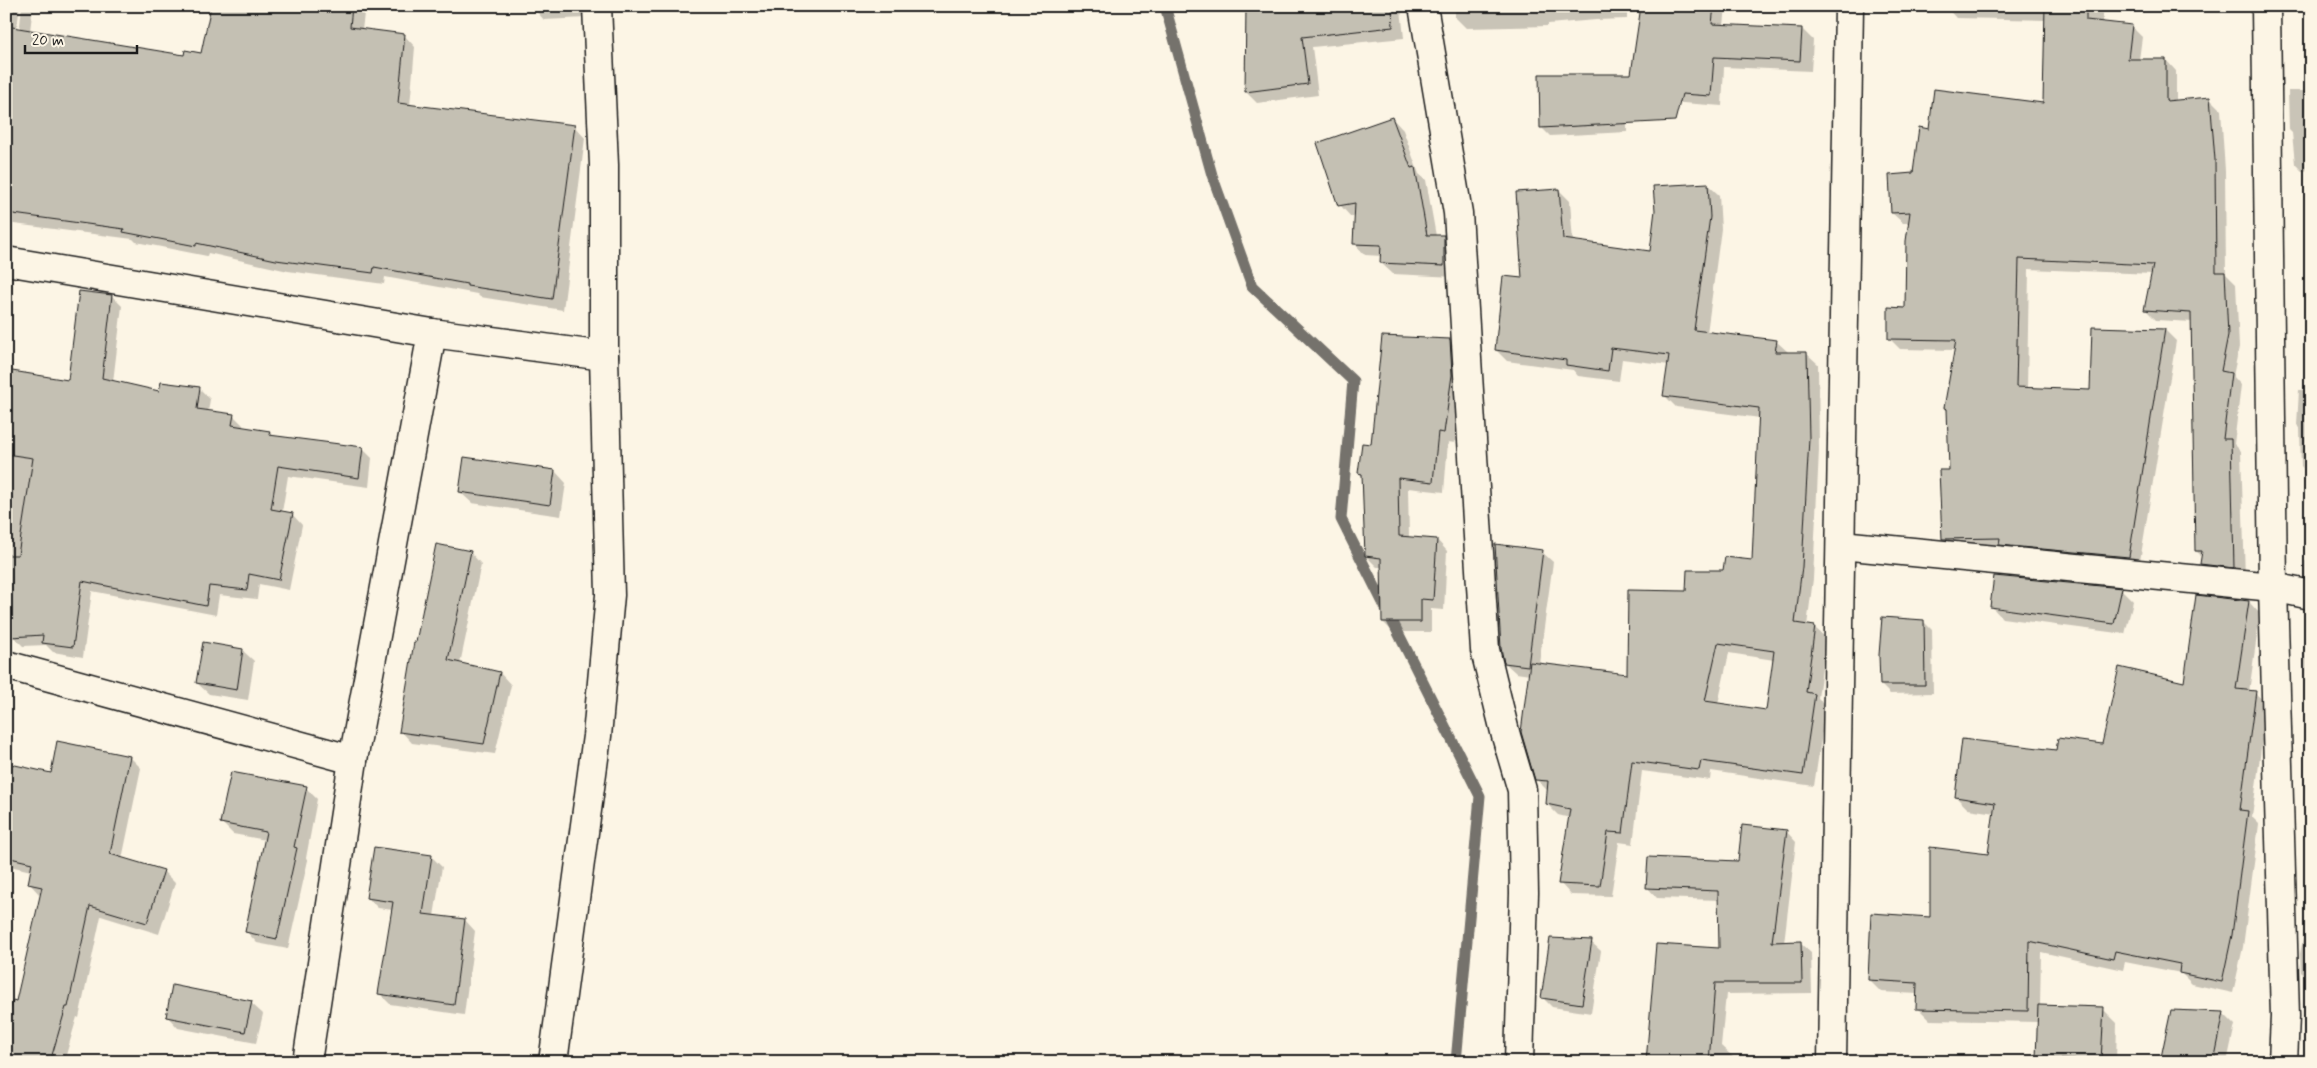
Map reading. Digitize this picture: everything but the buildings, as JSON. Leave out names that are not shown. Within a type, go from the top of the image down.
[{"type":"street","points":[[553,1062],[597,736],[610,595],[604,356],[604,164],[597,6]]},
{"type":"street","points":[[1424,6],[1458,213],[1485,650],[1506,736],[1522,790],[1524,893],[1519,1062]]},
{"type":"street","points":[[1832,1062],[1849,6]]},
{"type":"street","points":[[2266,6],[2273,586],[2285,1016],[2283,1062]]},
{"type":"street","points":[[6,262],[432,333],[604,356]]},
{"type":"street","points":[[307,1062],[353,760],[432,333]]},
{"type":"street","points":[[1840,545],[2273,586],[2311,595]]},
{"type":"street","points":[[6,666],[353,760]]},
{"type":"waterway","points":[[1165,6],[1212,175],[1252,286],[1353,381],[1341,519],[1480,796],[1456,1062]]}]
